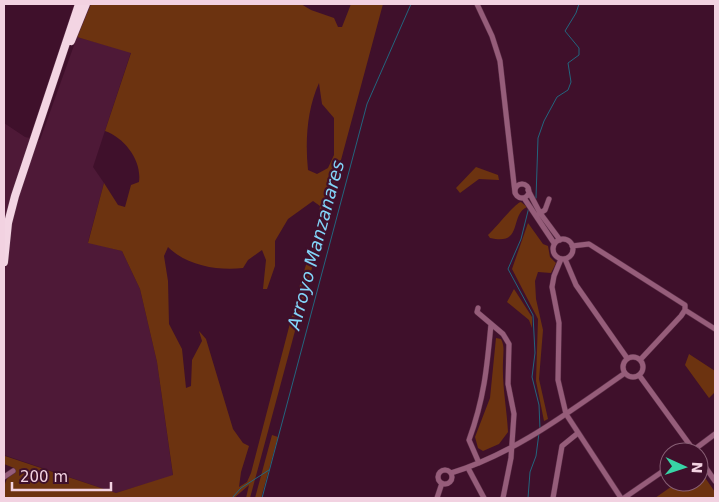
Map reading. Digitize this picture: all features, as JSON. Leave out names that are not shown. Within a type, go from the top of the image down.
[{"type":"highway","points":[[4,262],[8,223],[14,196],[53,85],[78,4]]},
{"type":"highway","points":[[53,85],[86,4]]},
{"type":"street","points":[[477,4],[492,36],[500,61],[515,193],[519,197],[528,199]]},
{"type":"street","points":[[514,178],[528,190],[528,199],[557,242]]},
{"type":"street","points":[[515,193],[516,188],[521,185]]},
{"type":"street","points":[[540,213],[545,210],[549,199]]},
{"type":"street","points":[[534,208],[540,213],[557,242],[554,254],[563,259],[580,292],[627,358]]},
{"type":"street","points":[[557,242],[566,240],[572,246],[572,252],[563,259],[554,276],[552,287],[560,323],[558,380],[566,414],[622,498],[659,474]]},
{"type":"street","points":[[572,246],[589,244],[683,302],[686,309],[715,329]]},
{"type":"street","points":[[478,308],[478,312],[506,337],[509,344],[508,384],[514,414],[503,498]]},
{"type":"street","points":[[640,360],[686,309]]},
{"type":"street","points":[[479,463],[469,440],[480,412],[485,386],[491,324]]},
{"type":"street","points":[[632,356],[640,360],[643,369],[639,375],[630,377],[625,373],[622,367],[627,358],[632,356]]},
{"type":"street","points":[[442,482],[438,477],[441,471],[447,470],[451,473],[468,468],[511,447],[545,428],[625,373]]},
{"type":"street","points":[[639,375],[687,442]]},
{"type":"street","points":[[553,498],[562,444],[578,433]]},
{"type":"street","points":[[705,442],[715,434]]},
{"type":"street","points":[[468,468],[484,498]]},
{"type":"street","points":[[4,469],[13,470],[4,477]]},
{"type":"street","points":[[442,482],[450,481],[451,473]]},
{"type":"street","points":[[437,498],[442,482]]},
{"type":"shaded area","points":[[91,4],[301,4],[311,10],[334,18],[338,27],[342,27],[351,4],[383,4],[250,498],[246,498],[249,485],[234,498],[4,498],[5,483],[15,471],[14,468],[4,464],[5,456],[116,493],[173,475],[157,362],[140,289],[122,251],[88,243],[104,183],[118,205],[125,207],[131,185],[139,182],[138,166],[131,151],[119,139],[105,131],[131,53],[77,37]],"holes":[[[319,83],[322,104],[334,118],[334,155],[328,168],[317,174],[308,170],[307,137],[309,114]],[[313,201],[320,206],[318,226],[301,281],[251,473],[247,482],[239,487],[241,472],[249,446],[243,443],[233,429],[206,339],[199,331],[202,341],[192,360],[191,386],[186,388],[182,349],[169,324],[168,281],[164,256],[168,247],[184,259],[194,263],[214,268],[234,269],[243,268],[248,260],[262,250],[266,260],[263,289],[267,289],[275,266],[275,241],[288,219]]]},
{"type":"shaded area","points":[[77,37],[131,52],[93,167],[104,183],[88,242],[122,251],[140,289],[157,362],[173,476],[116,493],[4,455],[4,123],[25,137],[40,140]]},
{"type":"shaded area","points":[[476,167],[498,175],[499,180],[479,179],[460,193],[456,188]]},
{"type":"shaded area","points":[[521,202],[527,207],[518,216],[512,234],[508,238],[490,238],[488,235]]},
{"type":"shaded area","points":[[528,223],[543,244],[548,246],[550,257],[556,263],[551,273],[538,272],[535,281],[536,299],[543,330],[539,379],[548,419],[544,421],[536,381],[538,319],[512,269]]},
{"type":"shaded area","points":[[514,289],[532,317],[532,328],[529,320],[507,302]]},
{"type":"shaded area","points":[[496,338],[501,339],[503,347],[503,380],[508,432],[499,444],[483,451],[478,448],[475,437],[490,398]]},
{"type":"shaded area","points":[[689,354],[715,371],[715,392],[709,398],[685,365]]},
{"type":"shaded area","points":[[272,435],[278,437],[261,498],[255,498]]},
{"type":"shaded area","points":[[709,483],[715,492],[715,498],[655,498],[664,492],[709,492]]},
{"type":"waterway","name":"Arroyo Manzanares","points":[[262,498],[367,104],[411,4]]},
{"type":"waterway","points":[[536,198],[538,138],[544,121],[557,97],[568,90],[571,82],[568,63],[579,55],[579,48],[565,31],[579,4]]},
{"type":"waterway","points":[[529,207],[521,239],[508,269],[533,315],[535,353],[532,377],[539,405],[540,429]]},
{"type":"waterway","points":[[528,498],[530,472],[536,456],[539,433]]},
{"type":"waterway","points":[[232,498],[241,488],[269,470]]}]
